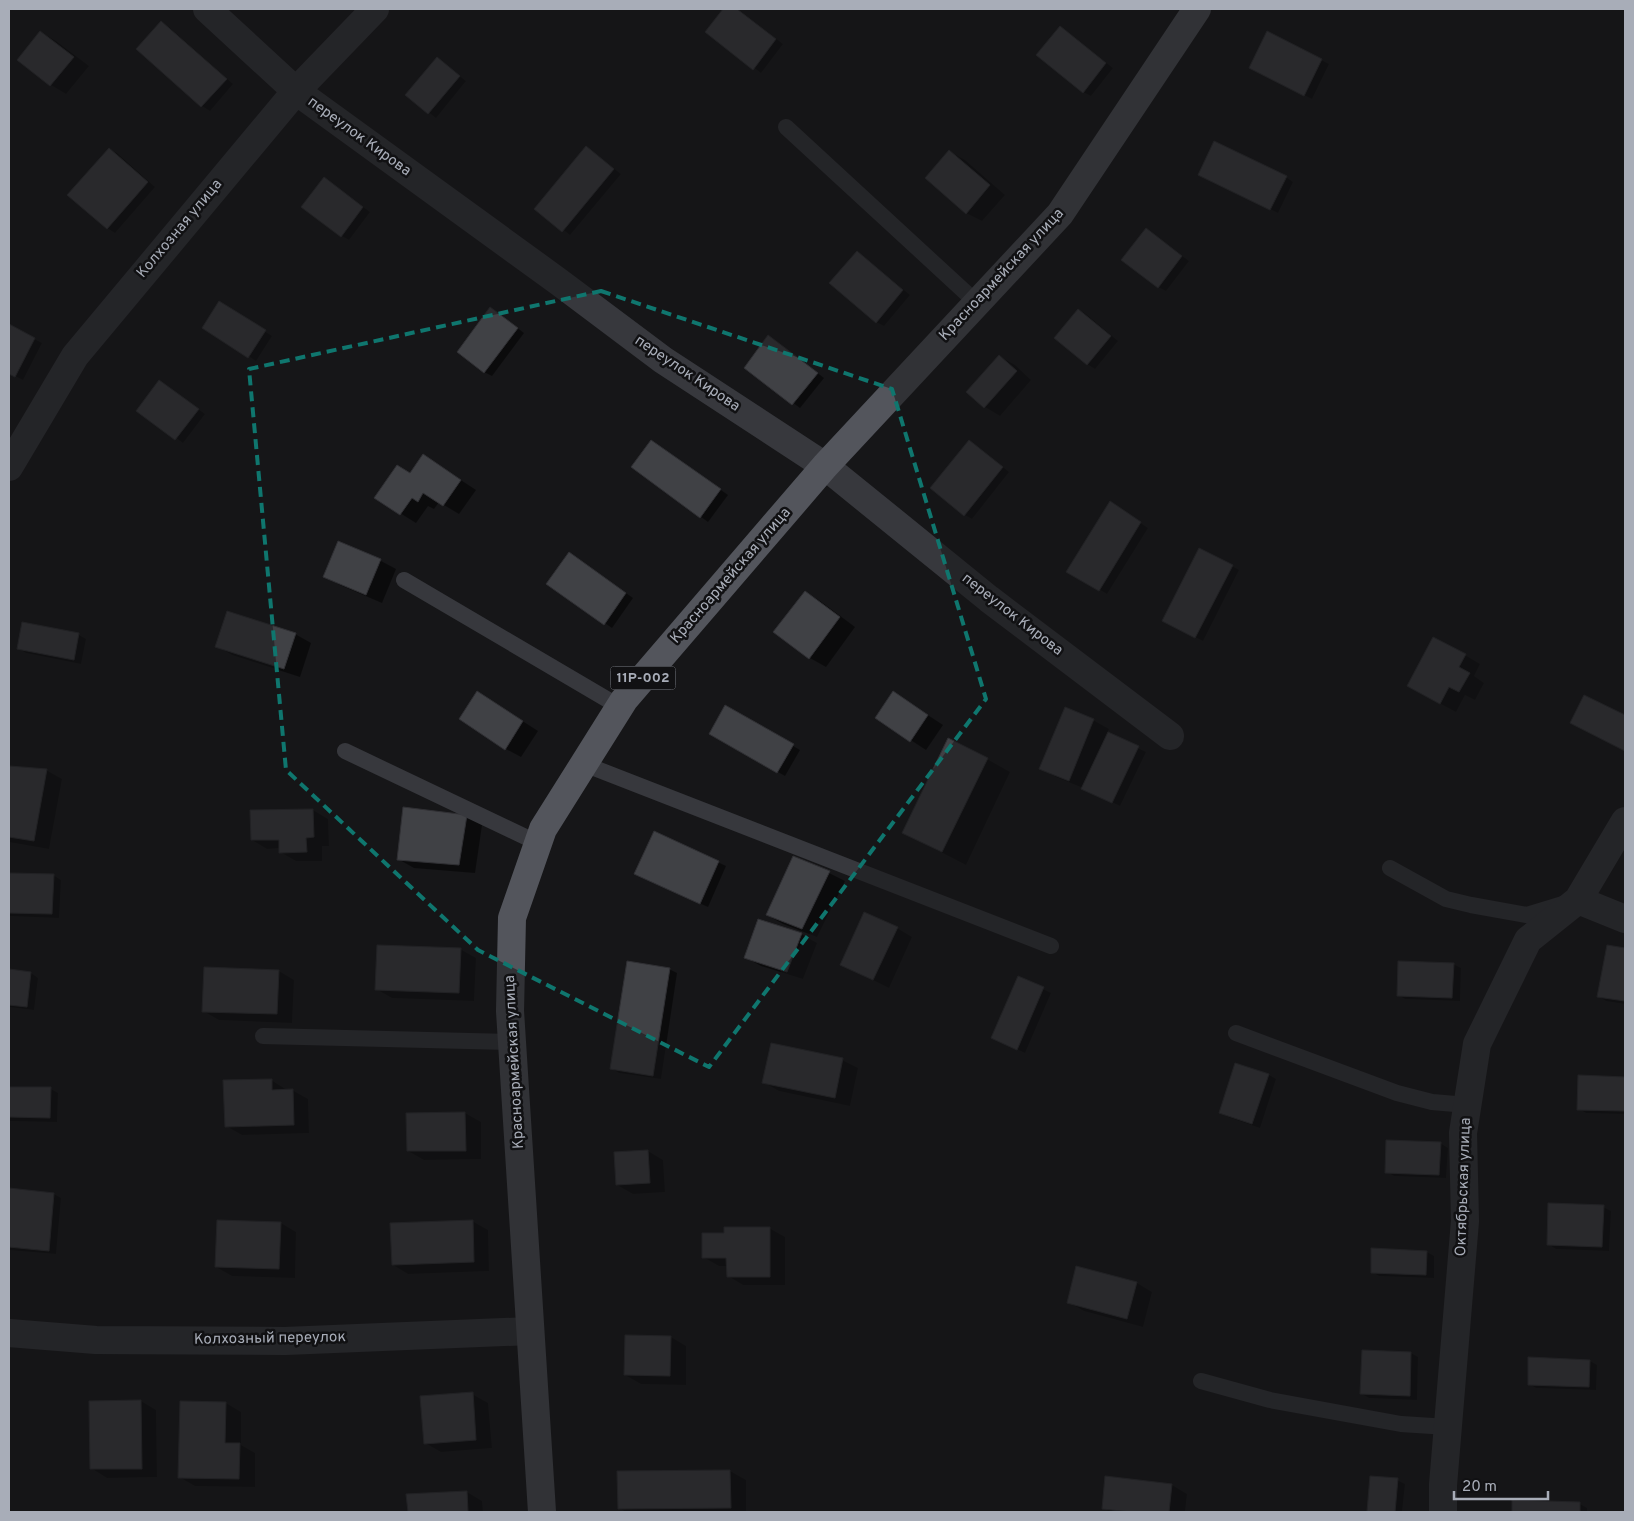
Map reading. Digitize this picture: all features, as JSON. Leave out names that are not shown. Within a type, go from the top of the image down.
[{"type":"main road","name":"Красноармейская улица","points":[[542,1512],[510,1011],[512,918],[542,829],[624,700],[825,466],[1060,214],[1198,9]]},
{"type":"street","name":"переулок Кирова","points":[[207,9],[296,91],[551,276],[663,360],[825,466],[989,599],[1170,736]]},
{"type":"street","name":"Колхозная улица","points":[[9,467],[75,356],[296,91],[375,9]]},
{"type":"street","name":"Октябрьская улица","points":[[1443,1512],[1443,1485],[1465,1222],[1463,1133],[1477,1044],[1528,940],[1578,900],[1625,821]]},
{"type":"street","points":[[1578,900],[1625,919]]},
{"type":"street","name":"Колхозный переулок","points":[[9,1333],[96,1340],[286,1341],[530,1332]]},
{"type":"lane","points":[[786,127],[978,303]]},
{"type":"lane","points":[[404,580],[620,707]]},
{"type":"lane","points":[[345,751],[538,843]]},
{"type":"lane","points":[[584,764],[1051,946]]},
{"type":"lane","points":[[1390,868],[1446,899],[1527,915],[1578,900]]},
{"type":"lane","points":[[1236,1033],[1397,1093],[1432,1102],[1467,1105]]},
{"type":"lane","points":[[263,1036],[512,1042]]},
{"type":"lane","points":[[1201,1381],[1270,1400],[1401,1424],[1448,1427]]},
{"type":"highlighted area","points":[[601,291],[892,389],[986,699],[709,1067],[478,950],[286,770],[249,369]]},
{"type":"building","points":[[723,9],[737,9],[776,39],[753,70],[705,32]]},
{"type":"building","points":[[161,21],[227,79],[201,107],[136,49]]},
{"type":"building","points":[[1060,26],[1106,63],[1083,93],[1036,55]]},
{"type":"building","points":[[40,31],[74,57],[50,86],[17,60]]},
{"type":"building","points":[[1267,31],[1322,59],[1304,96],[1249,68]]},
{"type":"building","points":[[437,57],[460,76],[428,114],[405,95]]},
{"type":"building","points":[[1214,141],[1287,176],[1270,210],[1198,175]]},
{"type":"building","points":[[586,146],[614,169],[562,232],[534,209]]},
{"type":"building","points":[[109,148],[148,182],[107,229],[67,195]]},
{"type":"building","points":[[949,150],[990,185],[966,214],[925,178]]},
{"type":"building","points":[[324,177],[363,207],[341,237],[301,207]]},
{"type":"building","points":[[1146,228],[1182,256],[1158,288],[1121,260]]},
{"type":"building","points":[[857,251],[903,290],[876,323],[829,283]]},
{"type":"building","points":[[219,301],[266,330],[248,358],[202,328]]},
{"type":"building","points":[[490,307],[518,328],[484,373],[457,352]]},
{"type":"building","points":[[1078,309],[1111,336],[1087,365],[1054,338]]},
{"type":"building","points":[[9,324],[35,338],[15,377],[9,374]]},
{"type":"building","points":[[768,335],[818,373],[792,405],[744,368]]},
{"type":"building","points":[[999,355],[1017,371],[984,408],[966,392]]},
{"type":"building","points":[[159,380],[199,409],[175,440],[136,411]]},
{"type":"building","points":[[651,440],[721,489],[700,518],[631,467]]},
{"type":"building","points":[[969,440],[1003,467],[964,516],[930,488]]},
{"type":"building","points":[[423,454],[461,480],[443,506],[423,493],[418,502],[412,498],[400,515],[374,498],[397,465],[410,473]]},
{"type":"building","points":[[1110,501],[1141,522],[1099,591],[1066,572]]},
{"type":"building","points":[[338,541],[381,559],[366,595],[323,577]]},
{"type":"building","points":[[1199,548],[1233,565],[1195,638],[1162,621]]},
{"type":"building","points":[[569,552],[626,593],[604,625],[546,584]]},
{"type":"building","points":[[805,591],[840,617],[809,659],[773,632]]},
{"type":"building","points":[[227,611],[296,633],[284,669],[215,647]]},
{"type":"building","points":[[22,622],[79,633],[74,660],[17,649]]},
{"type":"building","points":[[1433,637],[1466,654],[1459,667],[1470,673],[1459,692],[1449,687],[1440,704],[1407,686]]},
{"type":"building","points":[[477,691],[523,721],[505,750],[459,719]]},
{"type":"building","points":[[893,691],[928,715],[910,742],[875,718]]},
{"type":"building","points":[[1584,695],[1625,715],[1625,751],[1570,723]]},
{"type":"building","points":[[725,705],[794,744],[777,773],[709,734]]},
{"type":"building","points":[[1065,707],[1094,719],[1069,781],[1039,769]]},
{"type":"building","points":[[1108,732],[1139,746],[1112,803],[1081,789]]},
{"type":"building","points":[[948,738],[988,758],[942,852],[902,833]]},
{"type":"building","points":[[9,766],[47,769],[34,841],[9,837]]},
{"type":"building","points":[[403,807],[467,815],[459,865],[397,860]]},
{"type":"building","points":[[313,809],[314,837],[306,838],[307,852],[279,853],[279,840],[251,840],[250,810]]},
{"type":"building","points":[[654,831],[719,861],[700,904],[634,874]]},
{"type":"building","points":[[793,856],[830,871],[802,929],[766,915]]},
{"type":"building","points":[[9,873],[54,874],[52,914],[9,913]]},
{"type":"building","points":[[864,912],[898,927],[873,980],[840,965]]},
{"type":"building","points":[[758,919],[802,933],[787,972],[744,958]]},
{"type":"building","points":[[377,945],[461,948],[459,993],[375,990]]},
{"type":"building","points":[[1607,945],[1625,948],[1625,1001],[1597,997]]},
{"type":"building","points":[[627,961],[670,968],[653,1076],[610,1069]]},
{"type":"building","points":[[1398,961],[1454,963],[1452,998],[1397,996]]},
{"type":"building","points":[[204,967],[279,970],[277,1014],[202,1012]]},
{"type":"building","points":[[9,969],[31,972],[27,1007],[9,1005]]},
{"type":"building","points":[[1018,976],[1044,987],[1017,1050],[991,1038]]},
{"type":"building","points":[[771,1043],[843,1058],[835,1098],[762,1083]]},
{"type":"building","points":[[1235,1063],[1269,1074],[1252,1124],[1219,1113]]},
{"type":"building","points":[[1578,1075],[1625,1077],[1625,1111],[1577,1110]]},
{"type":"building","points":[[272,1079],[272,1090],[293,1089],[294,1125],[225,1127],[223,1080]]},
{"type":"building","points":[[9,1087],[51,1087],[50,1118],[9,1117]]},
{"type":"building","points":[[465,1112],[466,1151],[407,1151],[406,1113]]},
{"type":"building","points":[[1386,1140],[1441,1142],[1439,1175],[1385,1173]]},
{"type":"building","points":[[648,1150],[650,1183],[616,1185],[614,1152]]},
{"type":"building","points":[[9,1188],[54,1193],[49,1251],[9,1247]]},
{"type":"building","points":[[1548,1203],[1604,1205],[1602,1247],[1547,1245]]},
{"type":"building","points":[[217,1220],[281,1222],[279,1269],[215,1267]]},
{"type":"building","points":[[473,1220],[474,1262],[392,1265],[390,1223]]},
{"type":"building","points":[[724,1227],[770,1227],[770,1277],[727,1277],[726,1258],[702,1258],[702,1233],[724,1233]]},
{"type":"building","points":[[1371,1248],[1427,1251],[1426,1275],[1371,1273]]},
{"type":"building","points":[[1076,1266],[1137,1282],[1127,1319],[1067,1303]]},
{"type":"building","points":[[625,1335],[671,1336],[670,1376],[624,1375]]},
{"type":"building","points":[[1362,1350],[1411,1352],[1410,1396],[1360,1394]]},
{"type":"building","points":[[1528,1357],[1590,1360],[1589,1387],[1528,1385]]},
{"type":"building","points":[[473,1392],[476,1440],[424,1444],[420,1396]]},
{"type":"building","points":[[141,1400],[142,1469],[90,1469],[89,1401]]},
{"type":"building","points":[[180,1401],[226,1402],[225,1443],[240,1443],[239,1479],[178,1478]]},
{"type":"building","points":[[730,1470],[731,1508],[618,1509],[617,1471]]},
{"type":"building","points":[[1105,1476],[1172,1484],[1169,1512],[1131,1512],[1102,1509]]},
{"type":"building","points":[[1370,1476],[1398,1478],[1395,1512],[1367,1512]]},
{"type":"building","points":[[467,1491],[468,1512],[408,1512],[406,1494]]},
{"type":"building","points":[[1512,1500],[1580,1502],[1580,1512],[1512,1512]]}]
